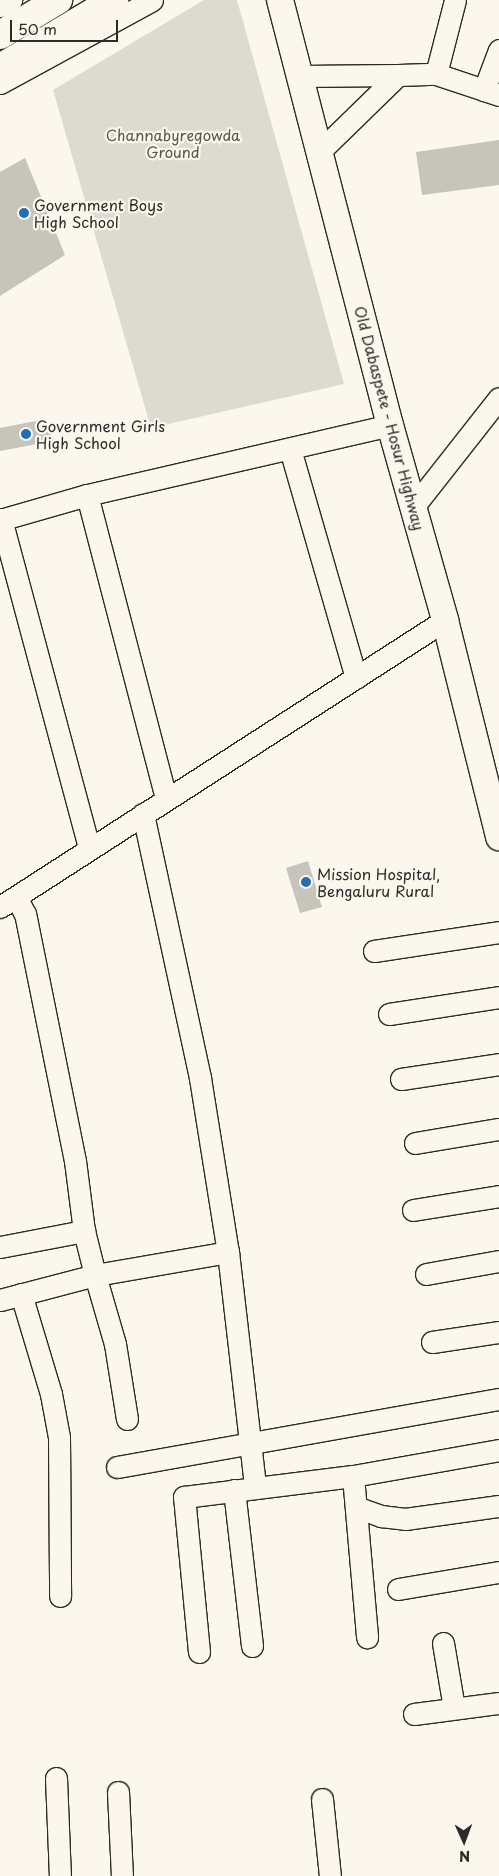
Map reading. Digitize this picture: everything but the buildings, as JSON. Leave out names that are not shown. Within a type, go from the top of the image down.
[{"type":"highway","points":[[0,35],[58,0]]},
{"type":"highway","points":[[0,68],[114,0]]},
{"type":"main road","name":"Old Dabaspete - Hosur Highway","points":[[280,0],[390,425],[445,620],[499,837]]},
{"type":"street","points":[[0,6],[10,0]]},
{"type":"street","points":[[0,83],[152,0]]},
{"type":"street","points":[[436,74],[455,0]]},
{"type":"street","points":[[300,76],[436,74],[491,92],[499,50]]},
{"type":"street","points":[[319,152],[398,75]]},
{"type":"street","points":[[414,506],[499,398]]},
{"type":"street","points":[[88,848],[0,520],[87,495],[390,425]]},
{"type":"street","points":[[290,448],[356,678]]},
{"type":"street","points":[[87,495],[166,799]]},
{"type":"street","points":[[127,1419],[115,1344],[84,1231],[74,1161],[25,914],[8,902],[88,848],[445,620]]},
{"type":"street","points":[[143,814],[200,1078],[228,1252],[255,1487]]},
{"type":"street","points":[[374,951],[499,932]]},
{"type":"street","points":[[389,1014],[499,997]]},
{"type":"street","points":[[401,1079],[499,1064]]},
{"type":"street","points":[[415,1142],[499,1129]]},
{"type":"street","points":[[413,1210],[499,1196]]},
{"type":"street","points":[[0,1247],[84,1231]]},
{"type":"street","points":[[0,1300],[95,1275],[228,1252]]},
{"type":"street","points":[[426,1274],[499,1261]]},
{"type":"street","points":[[21,1294],[51,1394],[58,1438],[60,1596]]},
{"type":"street","points":[[432,1342],[499,1332]]},
{"type":"street","points":[[117,1466],[499,1400]]},
{"type":"street","points":[[199,1652],[184,1497],[353,1476],[499,1450]]},
{"type":"street","points":[[353,1476],[367,1637]]},
{"type":"street","points":[[234,1490],[252,1646]]},
{"type":"street","points":[[356,1507],[380,1516],[405,1519],[499,1506]]},
{"type":"street","points":[[398,1589],[499,1572]]},
{"type":"street","points":[[443,1643],[454,1708]]},
{"type":"street","points":[[414,1714],[499,1702]]},
{"type":"street","points":[[56,1778],[60,1876]]},
{"type":"street","points":[[118,1792],[122,1876]]},
{"type":"street","points":[[322,1799],[330,1876]]},
{"type":"green space","name":"Channabyregowda Ground","points":[[204,0],[237,0],[344,384],[151,428],[53,90]]},
{"type":"place","name":"Government Boys High School","points":[[24,213]]},
{"type":"place","name":"Government Girls High School","points":[[26,434]]},
{"type":"place","name":"Mission Hospital, Bengaluru Rural","points":[[306,882]]}]
